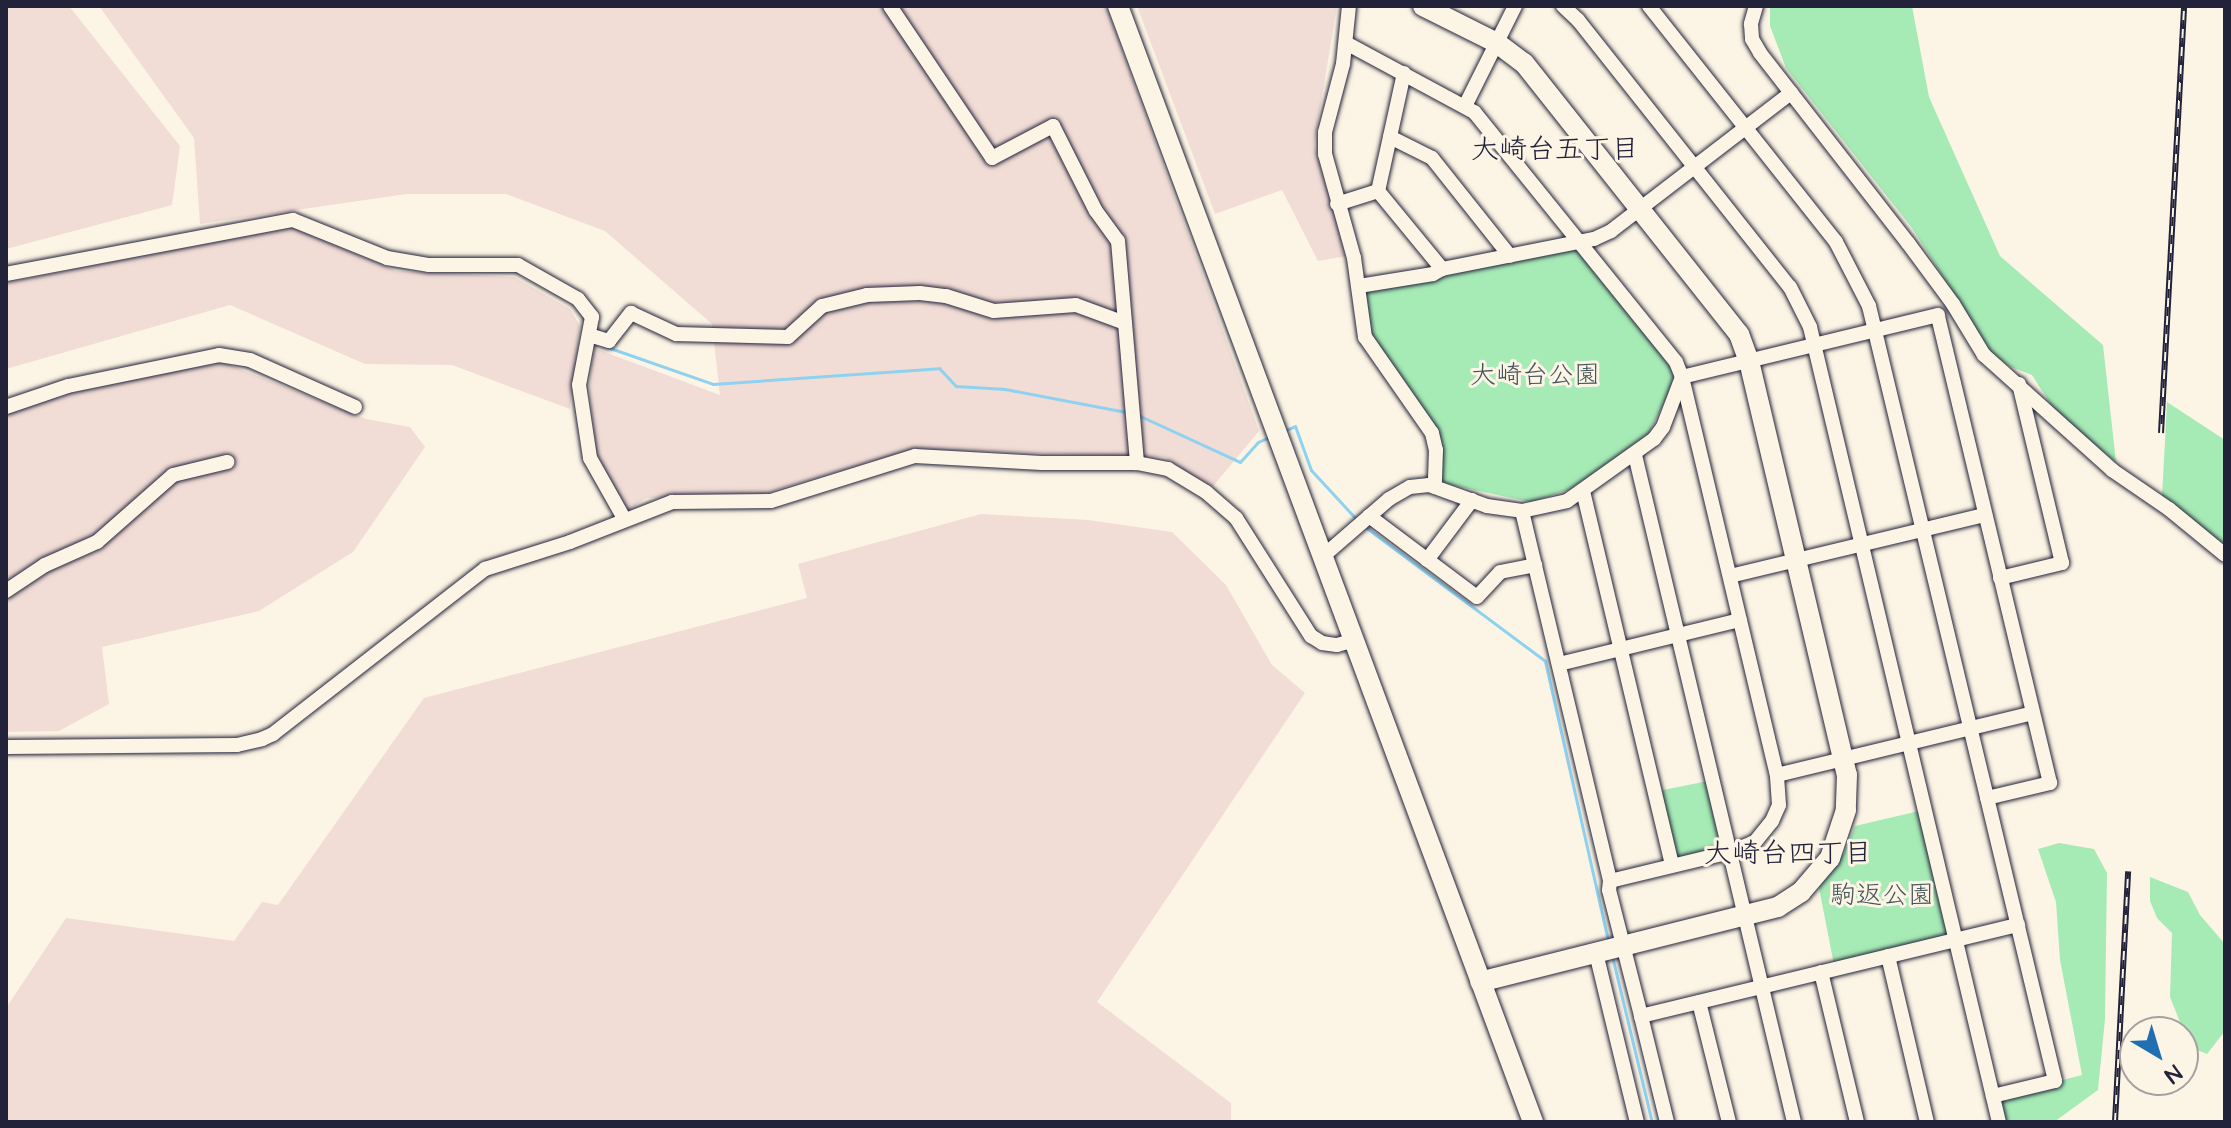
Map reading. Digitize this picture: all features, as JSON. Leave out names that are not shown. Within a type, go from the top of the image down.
[{"type":"street","points":[[890,6],[992,158],[1053,126],[1096,211],[1118,241],[1137,463]]},
{"type":"street","points":[[1118,6],[1533,1122]]},
{"type":"street","points":[[1349,6],[1346,43],[1325,132],[1325,154],[1359,286],[1365,337],[1432,433],[1435,487]]},
{"type":"street","points":[[1423,6],[1497,43],[1536,77],[1739,334],[1749,361],[1844,759],[1846,810],[1830,858],[1801,892],[1778,907],[1480,982]]},
{"type":"street","points":[[1465,106],[1515,6]]},
{"type":"street","points":[[1563,6],[1578,20],[1790,287],[1810,327],[1999,1122]]},
{"type":"street","points":[[1578,20],[1585,6]]},
{"type":"street","points":[[1756,6],[1751,24],[1752,39],[1953,304],[1984,355],[2112,470],[2169,509],[2225,555]]},
{"type":"street","points":[[1653,8],[1845,256],[1863,289],[1876,330],[2055,1081],[1993,1096]]},
{"type":"street","points":[[1346,43],[1465,106],[1488,126],[1676,362],[1682,377],[1777,775],[1779,805],[1772,821],[1755,842],[1730,852],[1610,881]]},
{"type":"street","points":[[1378,191],[1404,73]]},
{"type":"street","points":[[1359,286],[1433,274],[1442,269],[1580,241],[1611,231],[1791,93]]},
{"type":"street","points":[[1390,137],[1432,158],[1510,256]]},
{"type":"street","points":[[1337,204],[1378,191]]},
{"type":"street","points":[[1378,191],[1442,269]]},
{"type":"street","points":[[6,274],[293,220],[387,258],[429,265],[518,265],[578,299],[592,317],[579,385],[590,458],[625,520]]},
{"type":"street","points":[[589,335],[609,341],[631,313],[676,334],[788,337],[822,306],[867,295],[920,293],[946,296],[994,311],[1076,305],[1125,323]]},
{"type":"street","points":[[1682,377],[1938,315],[2050,783],[1987,798]]},
{"type":"street","points":[[6,407],[68,386],[219,355],[250,360],[355,407]]},
{"type":"street","points":[[1321,558],[1369,516],[1410,487],[1435,487],[1472,500],[1522,511],[1551,507],[1583,491],[1635,455],[1663,427],[1682,377]]},
{"type":"street","points":[[2000,578],[2062,563],[2019,384]]},
{"type":"street","points":[[1635,455],[1794,1122]]},
{"type":"street","points":[[6,747],[237,745],[262,739],[273,734],[473,576],[672,502],[771,501],[915,456],[1042,463],[1137,463],[1168,469],[1185,477],[1236,518],[1311,636],[1337,645],[1352,641]]},
{"type":"street","points":[[6,591],[45,565],[97,542],[173,475],[227,462]]},
{"type":"street","points":[[1583,491],[1672,866]]},
{"type":"street","points":[[1427,560],[1472,500]]},
{"type":"street","points":[[1522,511],[1610,881],[1609,890],[1622,947],[1667,1122]]},
{"type":"street","points":[[1730,576],[1985,515]]},
{"type":"street","points":[[1369,516],[1477,597],[1500,572],[1535,565]]},
{"type":"street","points":[[1559,664],[1740,620]]},
{"type":"street","points":[[1777,775],[2033,713]]},
{"type":"street","points":[[1641,1016],[2018,925]]},
{"type":"street","points":[[1596,953],[1637,1122]]},
{"type":"street","points":[[1888,956],[1927,1122]]},
{"type":"street","points":[[1821,972],[1857,1122]]},
{"type":"street","points":[[1699,1002],[1729,1122]]},
{"type":"shaded area","points":[[6,6],[69,6],[180,146],[172,205],[6,249]]},
{"type":"shaded area","points":[[99,6],[1106,6],[1259,431],[1210,490],[1165,457],[913,449],[762,494],[646,498],[628,511],[597,460],[589,385],[594,348],[720,395],[712,324],[605,231],[506,194],[406,194],[200,224],[194,138]]},
{"type":"shaded area","points":[[1137,6],[1337,6],[1314,145],[1347,256],[1318,261],[1282,190],[1215,214]]},
{"type":"shaded area","points":[[290,226],[396,271],[514,277],[570,309],[580,326],[570,409],[452,365],[365,364],[230,305],[6,369],[6,283]]},
{"type":"shaded area","points":[[219,361],[366,419],[410,427],[425,447],[353,552],[259,611],[102,647],[109,704],[59,731],[6,732],[6,414],[72,391]]},
{"type":"shaded area","points":[[981,514],[1088,520],[1172,532],[1226,585],[1272,665],[1305,693],[1097,1002],[1231,1103],[1231,1122],[6,1122],[6,1008],[66,918],[234,941],[262,902],[278,905],[424,698],[807,598],[798,564]]},
{"type":"green space","points":[[1770,6],[1912,6],[1929,97],[2000,256],[2103,345],[2116,462],[2058,416],[2032,375],[2011,367],[1992,354],[1912,228],[1786,68],[1770,26]]},
{"type":"green space","name":"大崎台公園","points":[[1573,248],[1580,250],[1672,367],[1674,383],[1649,433],[1574,488],[1531,502],[1446,484],[1441,480],[1439,453],[1370,340],[1365,291]]},
{"type":"green space","points":[[2167,402],[2225,440],[2225,547],[2162,497]]},
{"type":"green space","points":[[1708,781],[1722,841],[1719,849],[1678,858],[1672,854],[1658,791]]},
{"type":"green space","name":"駒返公園","points":[[1919,811],[1948,932],[1944,939],[1834,965],[1819,888],[1844,853],[1855,826]]},
{"type":"green space","points":[[2059,843],[2094,849],[2107,873],[2105,1019],[2098,1090],[2054,1122],[2004,1122],[1998,1097],[2082,1075],[2060,960],[2056,902],[2038,849]]},
{"type":"green space","points":[[2150,877],[2188,892],[2200,915],[2225,944],[2225,1031],[2207,1054],[2199,1051],[2199,1016],[2178,1016],[2170,997],[2172,933],[2157,918],[2150,901]]},
{"type":"waterway","points":[[607,347],[713,384],[939,368],[956,386],[1005,389],[1126,412]]},
{"type":"waterway","points":[[1138,415],[1240,462],[1258,442],[1269,437]]},
{"type":"waterway","points":[[1284,431],[1295,426],[1311,470],[1358,521]]},
{"type":"waterway","points":[[1364,526],[1545,661],[1608,941]]},
{"type":"waterway","points":[[1612,956],[1652,1122]]},
{"type":"railway","points":[[2161,433],[2184,6]]},
{"type":"railway","points":[[2115,1122],[2128,871]]},
{"type":"district","name":"大崎台五丁目","points":[[1555,150]]},
{"type":"district","name":"大崎台四丁目","points":[[1788,854]]}]
